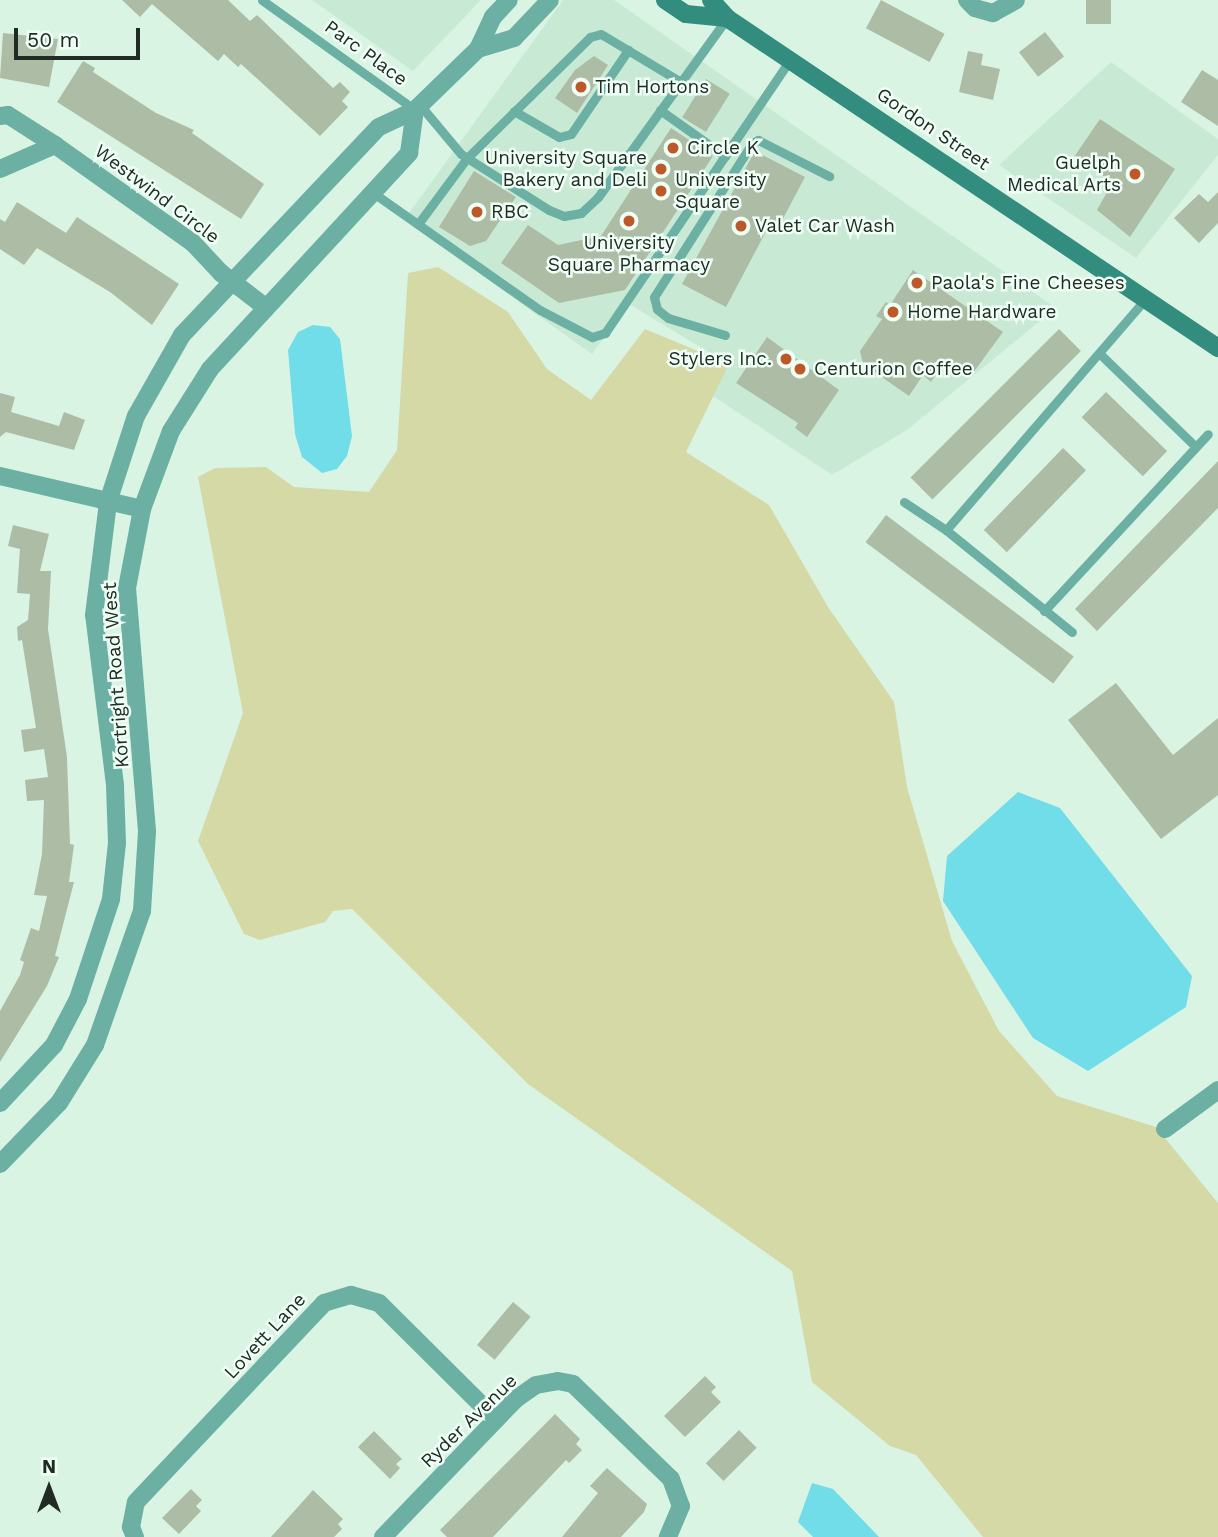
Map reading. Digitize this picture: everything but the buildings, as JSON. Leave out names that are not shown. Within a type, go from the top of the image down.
[{"type":"main road","name":"Gordon Street","points":[[666,0],[686,14],[727,18]]},
{"type":"main road","name":"Gordon Street","points":[[711,0],[727,18],[1218,348]]},
{"type":"street","name":"Kortright Road West","points":[[0,1102],[54,1045],[78,999],[111,899],[117,843],[115,785],[94,615],[108,502],[136,416],[182,335],[379,127],[417,108],[478,49],[493,17],[509,0]]},
{"type":"street","name":"Kortright Road West","points":[[478,49],[514,38],[550,0]]},
{"type":"street","points":[[967,0],[975,8],[993,13],[1016,0]]},
{"type":"street","name":"Kortright Road West","points":[[0,1164],[59,1103],[95,1045],[142,911],[148,831],[127,588],[142,509],[171,431],[210,369],[264,306],[409,153],[417,108]]},
{"type":"street","name":"Westwind Circle","points":[[0,116],[8,115],[55,145],[193,243],[233,283],[264,306]]},
{"type":"street","points":[[0,169],[55,145]]},
{"type":"street","points":[[0,476],[142,509]]},
{"type":"street","points":[[1165,1129],[1218,1090]]},
{"type":"street","name":"Lovett Lane","points":[[135,1537],[131,1527],[136,1502],[324,1303],[333,1300],[351,1295],[379,1303],[496,1419]]},
{"type":"street","name":"Ryder Avenue","points":[[383,1537],[496,1419],[536,1385],[573,1384],[671,1479],[681,1506],[668,1537]]},
{"type":"lane","name":"Parc Place","points":[[262,0],[417,108],[467,158],[549,210],[564,216],[581,213],[660,110]]},
{"type":"lane","points":[[725,156],[660,110],[727,18]]},
{"type":"lane","points":[[418,224],[467,158],[590,37],[601,34],[681,82]]},
{"type":"lane","points":[[514,111],[559,137],[570,134],[628,50]]},
{"type":"lane","points":[[372,192],[540,310],[592,337],[606,334],[790,60]]},
{"type":"lane","points":[[725,335],[668,318],[657,309],[654,297],[752,144],[758,139],[829,176]]},
{"type":"lane","points":[[946,530],[1147,298]]},
{"type":"lane","points":[[1100,354],[1195,446]]},
{"type":"lane","points":[[1044,611],[1208,434]]},
{"type":"lane","points":[[904,502],[946,530],[1072,632]]},
{"type":"shaded area","points":[[312,0],[481,0],[413,71]]},
{"type":"shaded area","points":[[563,0],[614,0],[1056,308],[907,430],[832,475],[713,396],[728,364],[629,304],[592,354],[404,220]]},
{"type":"shaded area","points":[[1111,62],[1218,139],[1218,155],[1136,258],[999,165]]},
{"type":"shaded area","points":[[438,267],[508,312],[547,369],[591,400],[645,329],[729,364],[686,452],[769,505],[828,607],[894,702],[907,787],[952,941],[999,1031],[1057,1096],[1156,1127],[1218,1203],[1218,1537],[983,1537],[916,1455],[890,1446],[812,1382],[792,1271],[528,1084],[352,909],[333,911],[325,922],[260,940],[244,934],[198,841],[243,713],[198,477],[215,468],[266,467],[294,487],[369,492],[397,450],[408,273]]},
{"type":"water","points":[[313,325],[330,327],[340,339],[352,436],[347,456],[337,469],[322,473],[302,457],[295,434],[288,350],[298,332]]},
{"type":"water","points":[[1018,792],[1060,808],[1192,976],[1186,1007],[1088,1071],[1033,1038],[943,901],[947,856]]},
{"type":"water","points":[[812,1483],[833,1489],[879,1537],[813,1537],[798,1522]]},
{"type":"place","name":"Tim Hortons","points":[[581,87]]},
{"type":"place","name":"Circle K","points":[[673,148]]},
{"type":"place","name":"University Square Bakery and Deli","points":[[661,169]]},
{"type":"place","name":"Guelph Medical Arts","points":[[1135,174]]},
{"type":"place","name":"University Square","points":[[661,191]]},
{"type":"place","name":"RBC","points":[[477,212]]},
{"type":"place","name":"University Square Pharmacy","points":[[629,221]]},
{"type":"place","name":"Valet Car Wash","points":[[741,226]]},
{"type":"place","name":"Paola's Fine Cheeses","points":[[917,283]]},
{"type":"place","name":"Home Hardware","points":[[893,312]]},
{"type":"place","name":"Stylers Inc.","points":[[786,359]]},
{"type":"place","name":"Centurion Coffee","points":[[800,369]]}]
